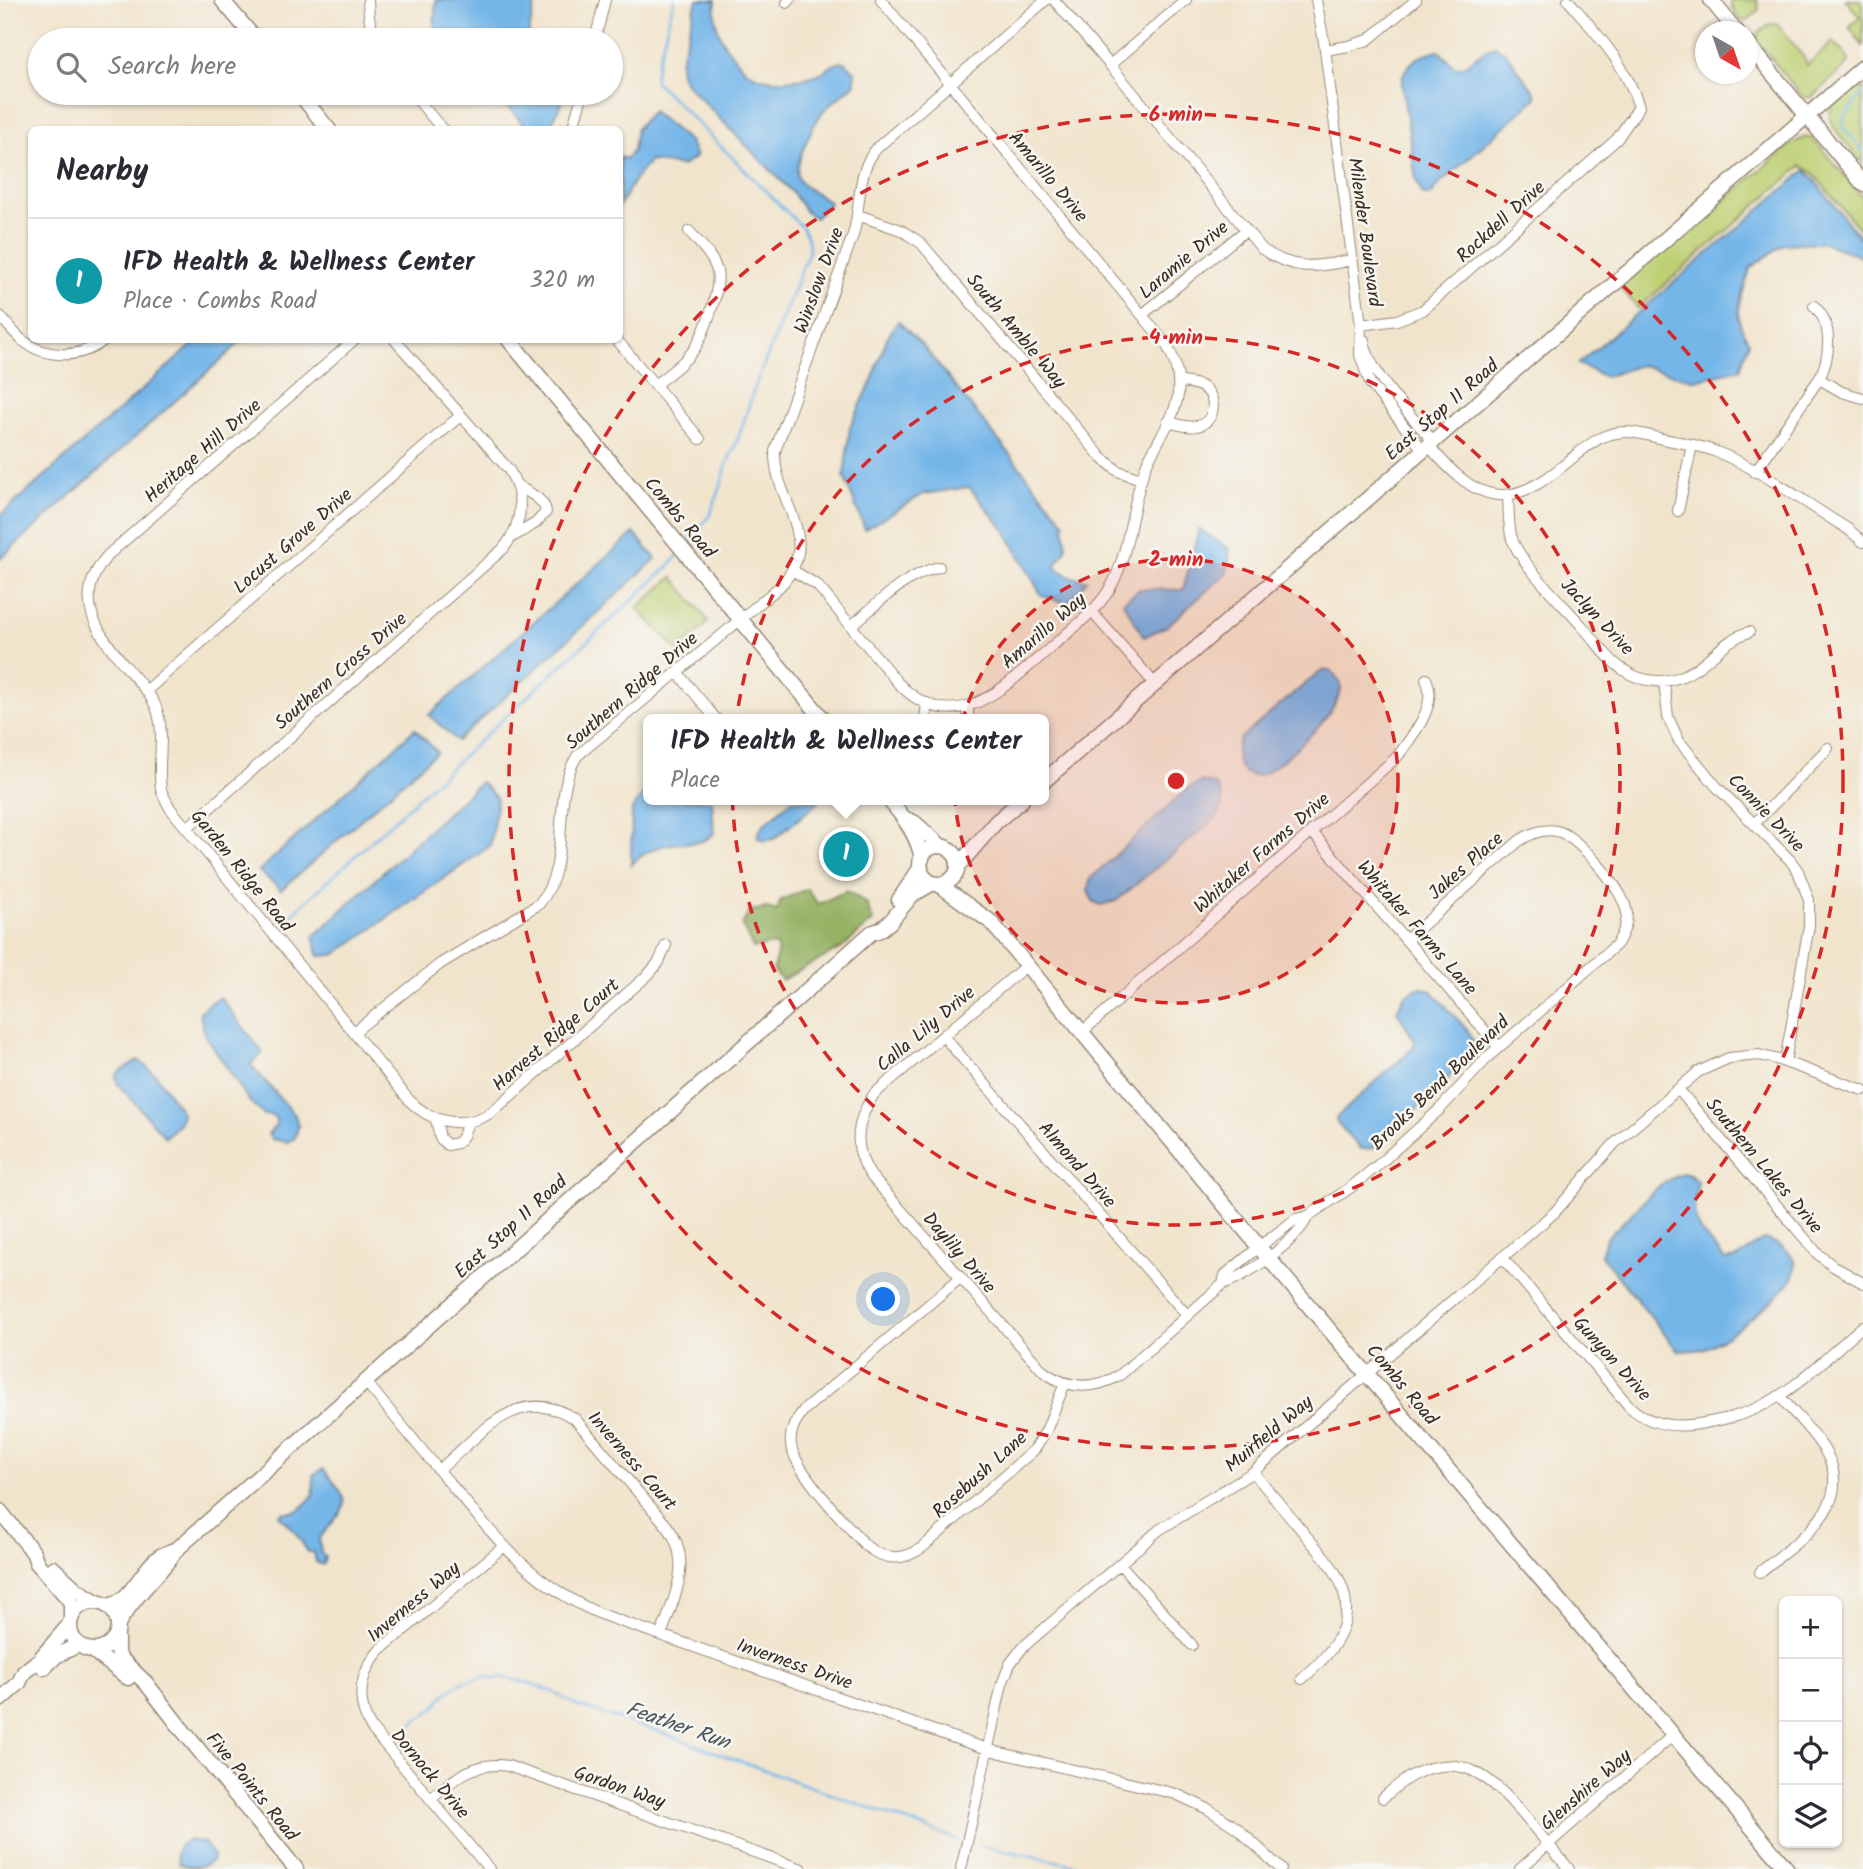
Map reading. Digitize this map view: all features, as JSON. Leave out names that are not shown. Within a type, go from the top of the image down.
[{"type":"street","points":[[222,0],[246,28]]},
{"type":"street","points":[[598,28],[605,0]]},
{"type":"street","name":"Amarillo Drive","points":[[881,0],[1169,349],[1178,381],[1176,403],[1168,422]]},
{"type":"street","name":"Winslow Drive","points":[[792,570],[797,557],[799,538],[778,475],[775,451],[853,236],[862,173],[872,153],[1046,0]]},
{"type":"street","points":[[1054,0],[1262,250],[1276,260],[1296,266],[1315,267],[1352,260]]},
{"type":"street","points":[[1110,65],[1186,0]]},
{"type":"street","name":"Milender Boulevard","points":[[1316,0],[1365,349],[1390,391],[1428,445],[1460,479],[1479,491],[1508,497]]},
{"type":"street","points":[[1325,50],[1367,40],[1416,0]]},
{"type":"street","name":"Rockdell Drive","points":[[1361,326],[1397,320],[1423,310],[1617,139],[1639,107],[1623,68],[1568,0]]},
{"type":"street","points":[[1711,0],[1728,21]]},
{"type":"street","points":[[368,3],[372,28]]},
{"type":"street","points":[[1758,56],[1863,184]]},
{"type":"street","name":"East Stop 11 Road","points":[[1049,777],[1863,67]]},
{"type":"street","points":[[309,105],[327,126]]},
{"type":"street","points":[[422,105],[440,126]]},
{"type":"street","points":[[573,126],[579,105]]},
{"type":"street","name":"South Amble Way","points":[[858,215],[901,230],[921,243],[1101,457],[1118,471],[1141,479]]},
{"type":"street","name":"Laramie Drive","points":[[1142,316],[1246,230]]},
{"type":"street","points":[[655,385],[682,363],[694,349],[716,296],[716,267],[689,231]]},
{"type":"street","points":[[1755,472],[1819,379],[1827,359],[1826,324],[1815,306]]},
{"type":"street","points":[[0,316],[22,340],[44,352],[65,355],[78,353],[98,343]]},
{"type":"street","name":"Heritage Hill Drive","points":[[90,597],[93,577],[108,555],[351,343]]},
{"type":"street","points":[[398,343],[509,470],[517,485],[520,501],[514,536]]},
{"type":"street","name":"Combs Road","points":[[511,343],[819,714]]},
{"type":"street","points":[[620,343],[699,439]]},
{"type":"street","points":[[1819,379],[1842,392],[1863,398]]},
{"type":"street","points":[[1168,422],[1200,425],[1209,419],[1213,409],[1212,399],[1206,389],[1178,381]]},
{"type":"street","name":"Locust Grove Drive","points":[[146,691],[461,415]]},
{"type":"street","name":"Amarillo Way","points":[[927,703],[952,708],[968,706],[995,695],[1103,600],[1116,577],[1141,479],[1168,422]]},
{"type":"street","points":[[1508,497],[1547,480],[1589,444],[1609,434],[1630,432],[1721,453],[1849,529],[1863,542]]},
{"type":"street","points":[[1678,511],[1692,445]]},
{"type":"street","name":"Southern Cross Drive","points":[[187,828],[503,549],[514,536],[536,523],[546,512],[545,506],[541,500],[517,485]]},
{"type":"street","name":"Jaclyn Drive","points":[[1508,497],[1512,539],[1527,564],[1621,668],[1645,680],[1664,681]]},
{"type":"street","points":[[851,626],[906,580],[939,567]]},
{"type":"street","points":[[740,619],[778,588],[792,570],[817,585],[900,685],[927,703],[926,714]]},
{"type":"street","name":"Garden Ridge Road","points":[[90,597],[94,625],[146,691],[158,711],[161,728],[161,790],[170,808],[411,1102],[436,1119],[449,1122]]},
{"type":"street","points":[[1092,612],[1155,684]]},
{"type":"street","name":"Southern Ridge Drive","points":[[354,1032],[440,964],[539,905],[555,878],[565,785],[574,761],[582,750],[740,619]]},
{"type":"street","points":[[1664,681],[1693,671],[1731,641],[1749,632]]},
{"type":"street","points":[[677,672],[712,714]]},
{"type":"street","name":"Whitaker Farms Drive","points":[[1083,1032],[1397,757],[1426,710],[1429,696],[1426,679]]},
{"type":"street","name":"Connie Drive","points":[[1664,681],[1668,717],[1677,738],[1717,787],[1796,867],[1803,879],[1809,900],[1809,926],[1785,1062]]},
{"type":"street","points":[[968,706],[968,714]]},
{"type":"street","points":[[1754,824],[1828,748]]},
{"type":"street","points":[[893,805],[906,819],[915,823],[956,856],[958,869]]},
{"type":"street","points":[[906,819],[909,829],[919,843],[925,877],[936,883],[949,881],[996,822],[1016,805]]},
{"type":"street","points":[[921,863],[930,849],[970,838],[986,824],[996,822]]},
{"type":"street","name":"Whitaker Farms Lane","points":[[1311,831],[1499,1046]]},
{"type":"street","name":"Brooks Bend Boulevard","points":[[1264,1252],[1303,1227],[1308,1216],[1350,1188],[1395,1151],[1440,1109],[1499,1046],[1616,944],[1626,923],[1625,902],[1618,889],[1576,841],[1554,831]]},
{"type":"street","name":"Jakes Place","points":[[1406,940],[1519,841],[1535,832],[1554,831]]},
{"type":"street","name":"East Stop 11 Road","points":[[117,1630],[139,1591],[176,1550],[871,933],[877,922],[901,897],[921,863]]},
{"type":"street","name":"Combs Road","points":[[958,869],[966,892],[987,912],[990,922]]},
{"type":"street","name":"East Stop 11 Road","points":[[871,933],[890,922],[912,895],[936,883]]},
{"type":"street","name":"Combs Road","points":[[936,883],[990,922],[1264,1252],[1787,1869]]},
{"type":"street","name":"Harvest Ridge Court","points":[[449,1122],[468,1122],[492,1112],[648,975],[659,962],[666,945]]},
{"type":"street","name":"Calla Lily Drive","points":[[859,1126],[862,1113],[874,1094],[1027,965]]},
{"type":"street","name":"Almond Drive","points":[[943,1036],[1187,1315]]},
{"type":"street","name":"Muirfield Way","points":[[961,1869],[1002,1685],[1023,1647],[1166,1525],[1253,1472],[1567,1200],[1614,1144],[1695,1074],[1713,1063],[1741,1055],[1767,1056],[1863,1090]]},
{"type":"street","name":"Southern Lakes Drive","points":[[1678,1089],[1818,1254],[1863,1283]]},
{"type":"street","points":[[436,1119],[440,1138],[447,1145],[457,1143],[468,1122]]},
{"type":"street","name":"Daylily Drive","points":[[859,1126],[859,1151],[870,1174],[1038,1367],[1065,1384]]},
{"type":"street","points":[[1065,1384],[1091,1386],[1112,1380],[1223,1284],[1240,1278],[1264,1252]]},
{"type":"street","name":"Gunyon Drive","points":[[1502,1257],[1626,1403],[1647,1419],[1672,1426],[1720,1421],[1749,1412],[1780,1396],[1863,1326]]},
{"type":"street","name":"Rosebush Lane","points":[[960,1278],[804,1410],[793,1426],[791,1448],[801,1468],[870,1549],[881,1556],[901,1558],[923,1548],[1035,1450],[1046,1431],[1065,1384]]},
{"type":"street","name":"Inverness Drive","points":[[365,1381],[503,1547],[536,1576],[568,1598],[603,1615],[988,1749],[1154,1787],[1192,1801],[1237,1828],[1281,1869]]},
{"type":"street","points":[[1760,1572],[1815,1526],[1830,1506],[1833,1492],[1832,1466],[1825,1451],[1780,1396]]},
{"type":"street","name":"Inverness Court","points":[[439,1470],[501,1417],[516,1409],[547,1407],[575,1419],[667,1526],[678,1544],[682,1565],[680,1578],[661,1635]]},
{"type":"street","points":[[1253,1472],[1331,1566],[1342,1589],[1345,1619],[1336,1644],[1323,1661],[1303,1679]]},
{"type":"street","points":[[0,1511],[33,1552],[37,1563],[71,1602],[71,1636],[85,1648]]},
{"type":"street","name":"Inverness Way","points":[[361,1692],[367,1668],[380,1650],[503,1547]]},
{"type":"street","name":"East Stop 11 Road","points":[[102,1604],[117,1603],[160,1556],[176,1550]]},
{"type":"street","points":[[19,1683],[29,1681],[56,1656],[85,1648],[107,1647],[117,1630],[115,1614],[62,1577],[42,1555],[33,1552]]},
{"type":"street","points":[[1120,1564],[1192,1645]]},
{"type":"street","points":[[0,1700],[19,1683],[24,1672],[39,1660],[70,1622],[74,1611],[83,1604],[102,1604]]},
{"type":"street","name":"Five Points Road","points":[[117,1630],[117,1651],[120,1658],[146,1682],[296,1869]]},
{"type":"street","name":"Five Points Road","points":[[85,1648],[126,1676],[180,1727]]},
{"type":"street","name":"Dornock Drive","points":[[361,1692],[369,1725],[489,1869]]},
{"type":"street","name":"Glenshire Way","points":[[1520,1869],[1673,1735]]},
{"type":"street","name":"Gordon Way","points":[[430,1799],[469,1770],[499,1765],[529,1773],[803,1869]]},
{"type":"street","points":[[1383,1798],[1407,1778],[1427,1769],[1444,1766],[1485,1776],[1498,1786],[1569,1869]]},
{"type":"green space","points":[[1732,0],[1757,0],[1759,10],[1747,21],[1739,20],[1731,6]]},
{"type":"green space","points":[[1846,0],[1860,0],[1863,4],[1863,46],[1849,27],[1860,17]]},
{"type":"green space","points":[[1771,24],[1777,24],[1807,65],[1833,42],[1847,56],[1849,63],[1813,96],[1806,98],[1758,42],[1758,33]]},
{"type":"green space","points":[[1863,79],[1863,163],[1834,127],[1830,112],[1839,99]]},
{"type":"green space","points":[[1806,137],[1813,139],[1863,197],[1863,233],[1812,172],[1801,166],[1638,308],[1620,287],[1793,143]]},
{"type":"green space","points":[[673,577],[709,622],[678,651],[637,608]]},
{"type":"green space","points":[[807,889],[818,904],[847,891],[866,903],[873,921],[842,948],[782,980],[773,970],[778,949],[773,944],[753,948],[742,925],[750,911],[767,908],[777,911],[781,900]]},
{"type":"water","points":[[436,0],[536,0],[530,28],[434,26]]},
{"type":"water","points":[[697,0],[716,0],[715,15],[720,36],[741,65],[755,75],[773,80],[794,80],[821,73],[835,64],[845,62],[855,72],[855,83],[818,118],[799,164],[797,172],[800,182],[830,203],[815,218],[806,212],[793,193],[683,79],[680,63]]},
{"type":"water","points":[[1496,46],[1505,52],[1534,91],[1536,98],[1435,188],[1432,195],[1423,195],[1416,180],[1402,85],[1405,71],[1413,61],[1438,50],[1455,67],[1462,67],[1487,49]]},
{"type":"water","points":[[506,105],[561,105],[550,126],[525,126]]},
{"type":"water","points":[[652,111],[690,142],[696,157],[682,166],[650,161],[623,200],[623,158],[626,159],[633,150],[636,129]]},
{"type":"water","points":[[1806,170],[1863,241],[1863,259],[1821,242],[1784,244],[1750,268],[1738,314],[1749,342],[1740,369],[1695,380],[1640,365],[1605,377],[1578,364]]},
{"type":"water","points":[[898,321],[922,345],[1064,522],[1066,549],[1055,567],[1071,577],[1087,580],[1068,603],[1042,596],[1005,530],[969,487],[924,494],[865,529],[844,476],[850,427],[872,381],[887,338]]},
{"type":"water","points":[[195,343],[240,343],[0,559],[0,516]]},
{"type":"water","points":[[1199,529],[1230,549],[1227,573],[1167,626],[1144,637],[1123,602],[1140,589],[1183,590]]},
{"type":"water","points":[[634,533],[656,559],[457,741],[429,715]]},
{"type":"water","points":[[1325,670],[1331,670],[1340,682],[1341,689],[1326,718],[1275,766],[1260,775],[1246,773],[1238,764],[1237,758],[1241,738]]},
{"type":"water","points":[[415,729],[437,752],[281,890],[259,871]]},
{"type":"water","points":[[1202,781],[1215,785],[1221,793],[1222,805],[1216,818],[1116,901],[1100,905],[1093,901],[1088,891],[1090,879],[1187,789]]},
{"type":"water","points":[[481,782],[497,799],[490,846],[334,955],[319,956],[313,937]]},
{"type":"water","points":[[643,795],[643,805],[712,805],[714,833],[699,842],[671,844],[654,849],[631,865],[632,809]]},
{"type":"water","points":[[786,805],[815,805],[774,839],[763,841],[757,837],[762,826]]},
{"type":"water","points":[[1420,987],[1432,991],[1469,1032],[1475,1044],[1474,1053],[1387,1138],[1373,1148],[1361,1149],[1337,1123],[1336,1118],[1413,1048],[1415,1041],[1397,1011],[1404,996]]},
{"type":"water","points":[[220,997],[263,1053],[250,1064],[295,1115],[298,1127],[295,1138],[287,1142],[272,1139],[268,1134],[276,1125],[276,1118],[264,1115],[249,1101],[204,1033],[200,1012]]},
{"type":"water","points":[[138,1060],[157,1076],[182,1113],[180,1122],[165,1137],[118,1084],[118,1073]]},
{"type":"water","points":[[1682,1173],[1690,1175],[1698,1183],[1695,1218],[1703,1233],[1725,1260],[1737,1258],[1764,1239],[1783,1247],[1795,1262],[1795,1269],[1793,1276],[1778,1295],[1739,1327],[1705,1348],[1678,1351],[1601,1255],[1606,1239],[1660,1185]]},
{"type":"water","points":[[323,1469],[340,1491],[344,1504],[319,1539],[325,1558],[323,1565],[316,1562],[314,1552],[308,1552],[296,1533],[279,1515],[294,1512],[306,1503],[314,1494],[313,1475]]},
{"type":"water","points":[[188,1840],[204,1842],[213,1855],[213,1860],[197,1867],[179,1864],[176,1853],[180,1845]]},
{"type":"waterway","points":[[674,0],[655,81],[802,227],[808,240],[809,251],[755,387],[710,515],[685,546]]},
{"type":"waterway","points":[[1863,93],[1843,118],[1843,127],[1863,151]]},
{"type":"waterway","points":[[289,917],[679,554]]},
{"type":"waterway","name":"Feather Run","points":[[404,1735],[414,1722],[436,1706],[445,1694],[463,1682],[484,1676],[496,1679],[501,1677],[530,1683],[577,1706],[654,1730],[958,1840]]},
{"type":"waterway","name":"Feather Run","points":[[979,1845],[1094,1869]]},
{"type":"place","name":"IFD Health & Wellness Center","points":[[846,854]]}]
